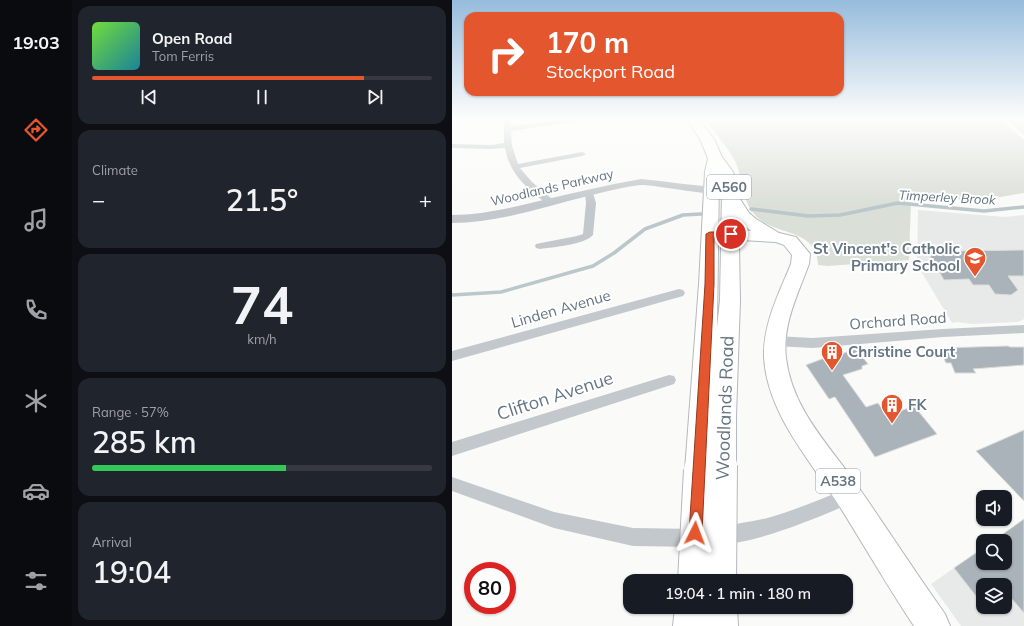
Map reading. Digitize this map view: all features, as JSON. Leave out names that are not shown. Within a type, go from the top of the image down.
[{"type":"highway","name":"A560","points":[[710,147],[715,158],[726,172],[730,194],[721,234]]},
{"type":"highway","name":"A560","points":[[715,158],[712,172],[712,191],[721,234]]},
{"type":"highway","name":"Woodlands Road","points":[[720,574],[710,467],[710,284],[721,234]]},
{"type":"highway","name":"Woodlands Road","points":[[694,574],[710,467]]},
{"type":"highway","points":[[691,626],[692,614]]},
{"type":"highway","points":[[720,614],[720,626]]},
{"type":"main road","points":[[730,194],[737,202],[743,215],[749,222],[777,237]]},
{"type":"main road","name":"A538","points":[[721,234],[783,238],[794,245],[801,254],[801,258],[778,325],[775,341],[776,366],[782,392],[798,423],[849,496],[933,626]]},
{"type":"street","points":[[507,147],[514,167],[526,182],[550,202]]},
{"type":"street","points":[[514,167],[582,154]]},
{"type":"street","name":"Woodlands Parkway","points":[[452,219],[483,217],[621,185],[650,182],[730,194]]},
{"type":"street","points":[[540,246],[580,240],[588,235],[591,203],[589,192]]},
{"type":"street","name":"Linden Avenue","points":[[452,356],[679,293]]},
{"type":"street","name":"Orchard Road","points":[[775,341],[813,343],[943,333],[1024,329]]},
{"type":"street","name":"Clifton Avenue","points":[[452,449],[669,380]]},
{"type":"street","points":[[452,484],[554,520],[633,536],[706,539],[747,532],[811,513],[849,496]]},
{"type":"shaded area","points":[[727,147],[1024,147],[1024,193],[976,201],[916,195],[911,201],[909,260],[828,266],[818,265],[815,253],[810,244],[802,238],[763,222],[755,215],[745,197],[736,163]]},
{"type":"shaded area","name":"St Vincent's Catholic Primary School","points":[[918,210],[1005,217],[1024,215],[1023,320],[1017,322],[971,324],[957,322],[952,323],[918,266]]},
{"type":"shaded area","points":[[1024,519],[1024,626],[961,626],[931,584],[976,553],[976,570],[1012,570],[1012,534],[1003,534]]},
{"type":"building","points":[[925,247],[955,247],[958,251],[1024,250],[1024,276],[1008,276],[1018,290],[1011,295],[995,294],[989,285],[973,285],[969,279],[944,280]]},
{"type":"building","points":[[1024,347],[1024,365],[973,369],[976,373],[955,373],[951,363],[946,363],[939,348]]},
{"type":"building","points":[[856,349],[868,364],[862,366],[862,369],[843,375],[866,407],[878,403],[887,416],[914,406],[937,434],[875,457],[835,397],[829,399],[806,365],[830,356],[832,357]]},
{"type":"building","points":[[1024,430],[1024,501],[976,451]]},
{"type":"building","points":[[1024,519],[1024,613],[1012,599],[1012,578],[976,578],[976,596],[954,568],[976,553],[976,570],[1012,570],[1012,534],[1003,534]]},
{"type":"waterway","name":"Timperley Brook","points":[[751,209],[808,216],[840,215],[898,203],[984,211],[1024,207]]},
{"type":"waterway","name":"Timperley Brook","points":[[452,295],[501,292],[593,266],[614,253],[645,229],[683,215],[701,214]]},
{"type":"place","name":"St Vincent's Catholic Primary School","points":[[975,278]]},
{"type":"place","name":"Christine Court","points":[[832,372]]},
{"type":"place","name":"FK","points":[[892,424]]},
{"type":"route","points":[[695,533],[710,284],[710,234],[731,234]]}]
